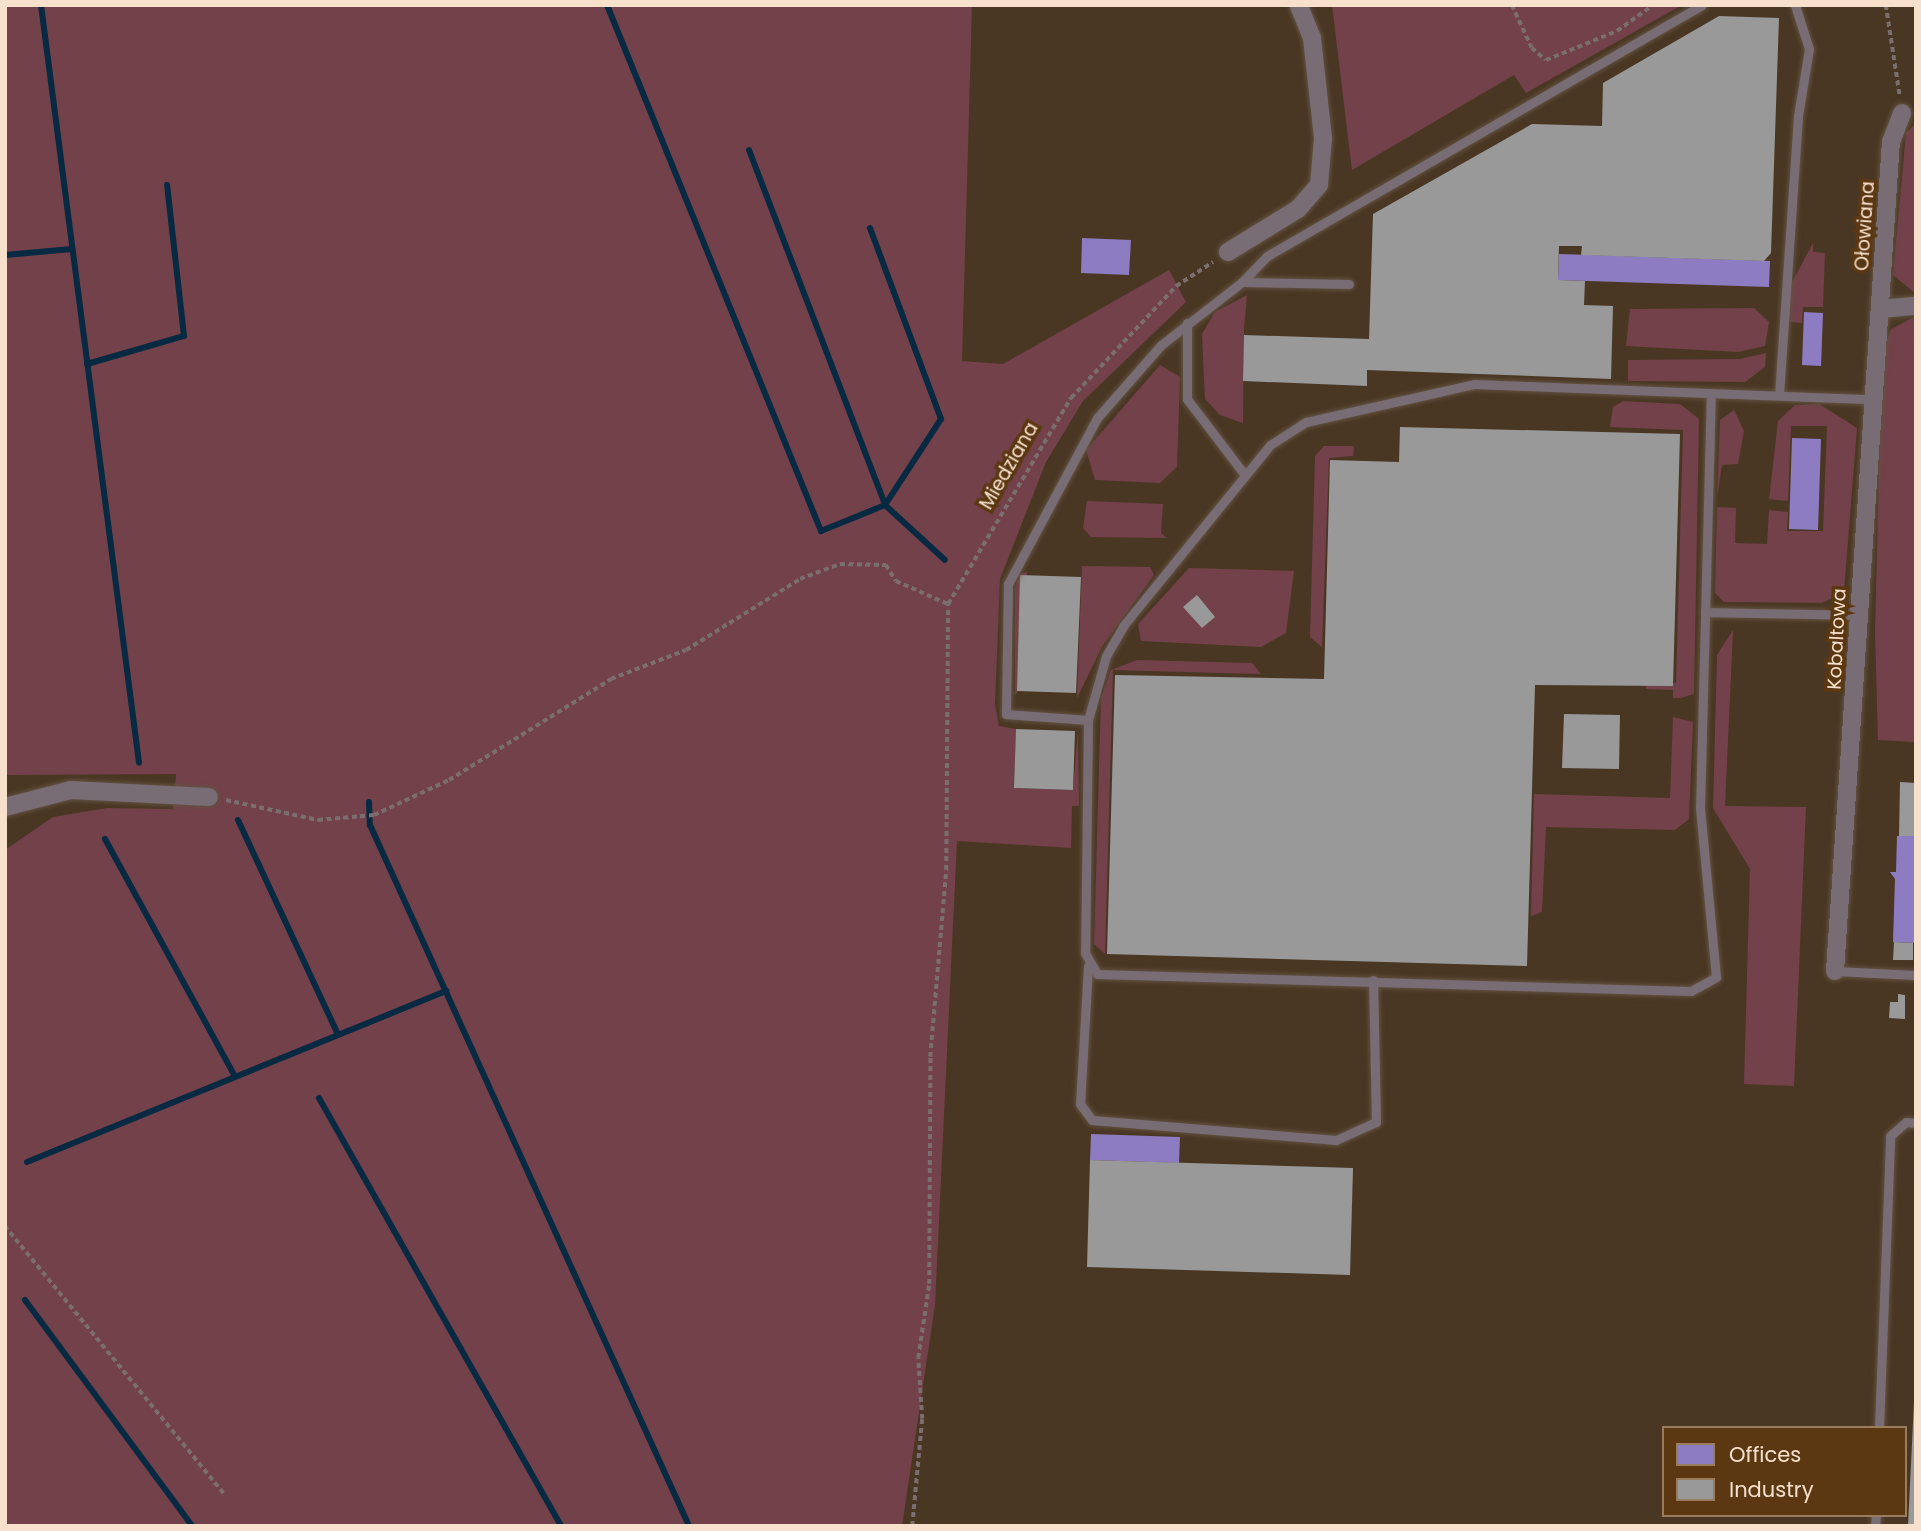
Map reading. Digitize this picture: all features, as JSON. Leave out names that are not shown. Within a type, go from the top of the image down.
[{"type":"street","points":[[1228,252],[1298,209],[1320,185],[1323,138],[1314,51],[1299,5]]},
{"type":"street","name":"Ołowiana","points":[[1880,309],[1891,142],[1909,112]]},
{"type":"street","points":[[1880,309],[1916,306]]},
{"type":"street","name":"Kobaltowa","points":[[1835,971],[1880,309]]},
{"type":"street","points":[[5,807],[71,790],[209,797]]},
{"type":"lane","points":[[1088,720],[1006,714],[1008,584],[1097,418],[1187,323],[1242,282],[1267,256],[1702,5]]},
{"type":"lane","points":[[1779,395],[1798,116],[1810,49],[1795,5]]},
{"type":"lane","points":[[1242,282],[1349,284]]},
{"type":"lane","points":[[1187,323],[1187,399],[1245,475]]},
{"type":"lane","points":[[1373,980],[1376,1122],[1336,1140],[1092,1119],[1080,1104],[1088,966],[1088,720],[1106,656],[1124,626],[1270,444],[1306,422],[1431,389],[1474,384],[1873,399]]},
{"type":"lane","points":[[1088,966],[1097,974],[1691,991],[1716,977],[1700,808],[1711,393]]},
{"type":"lane","points":[[1705,612],[1859,615]]},
{"type":"lane","points":[[1835,971],[1916,975]]},
{"type":"lane","points":[[1879,1426],[1890,1136],[1906,1122],[1916,1123]]},
{"type":"path","points":[[1512,5],[1532,48],[1546,60],[1617,31],[1653,5]]},
{"type":"path","points":[[1886,5],[1909,112]]},
{"type":"path","name":"Miedziana","points":[[948,604],[1071,398],[1176,286],[1228,252]]},
{"type":"path","points":[[209,797],[318,820],[374,815],[449,780],[611,679],[685,650],[800,579],[841,564],[886,565],[897,581],[948,604],[946,870],[929,1057],[934,1120],[929,1284],[918,1358],[922,1419],[912,1526]]},
{"type":"path","points":[[5,1226],[224,1494]]},
{"type":"shaded area","points":[[5,5],[972,5],[962,361],[1003,364],[1169,270],[1186,302],[1083,401],[1046,462],[1000,579],[995,704],[999,726],[1016,729],[1014,788],[1073,790],[1078,729],[1079,806],[1072,806],[1071,848],[957,841],[935,1305],[902,1526],[5,1526],[5,850],[53,817],[107,808],[173,809],[176,774],[5,775]]},
{"type":"shaded area","points":[[1332,5],[1682,5],[1526,93],[1514,75],[1352,170]]},
{"type":"shaded area","points":[[1916,123],[1916,294],[1893,275],[1906,133]]},
{"type":"shaded area","points":[[1813,243],[1813,252],[1825,253],[1823,307],[1803,307],[1802,323],[1789,322],[1789,288]]},
{"type":"shaded area","points":[[1247,295],[1243,423],[1220,415],[1205,399],[1202,334],[1215,312]]},
{"type":"shaded area","points":[[1754,308],[1769,322],[1765,346],[1738,352],[1626,346],[1630,309]]},
{"type":"shaded area","points":[[1916,316],[1916,742],[1878,740],[1875,631],[1882,355],[1891,329]]},
{"type":"shaded area","points":[[1766,353],[1765,367],[1745,382],[1628,381],[1628,360],[1740,359]]},
{"type":"shaded area","points":[[1160,365],[1180,377],[1177,467],[1160,483],[1095,480],[1086,450]]},
{"type":"shaded area","points":[[1623,401],[1680,404],[1699,419],[1694,694],[1681,698],[1673,698],[1673,690],[1646,689],[1646,682],[1676,683],[1683,430],[1610,427],[1613,407]]},
{"type":"shaded area","points":[[1819,404],[1857,428],[1844,592],[1822,603],[1724,602],[1715,593],[1717,507],[1736,508],[1735,543],[1767,544],[1769,510],[1788,512],[1787,531],[1823,531],[1827,426],[1791,426],[1788,501],[1769,499],[1778,421],[1795,405]]},
{"type":"shaded area","points":[[1734,410],[1744,431],[1738,464],[1722,465],[1717,497],[1720,420]]},
{"type":"shaded area","points":[[1324,446],[1354,446],[1353,456],[1329,458],[1322,647],[1310,637],[1315,456]]},
{"type":"shaded area","points":[[1087,501],[1163,504],[1161,533],[1167,538],[1091,537],[1083,528]]},
{"type":"shaded area","points":[[1082,566],[1150,567],[1154,575],[1103,645],[1077,698]]},
{"type":"shaded area","points":[[1189,568],[1294,571],[1286,633],[1261,647],[1141,641],[1138,624]]},
{"type":"shaded area","points":[[1027,572],[1018,691],[1015,696],[1015,588],[1019,574]]},
{"type":"shaded area","points":[[1733,630],[1725,806],[1806,807],[1794,1086],[1744,1084],[1750,869],[1713,808],[1717,655]]},
{"type":"shaded area","points":[[1137,660],[1252,663],[1261,674],[1113,670],[1105,954],[1094,944],[1101,698],[1111,670]]},
{"type":"shaded area","points":[[1673,717],[1693,722],[1689,819],[1675,830],[1546,827],[1542,912],[1531,916],[1534,794],[1670,798]]},
{"type":"building: Offices","points":[[1082,238],[1131,240],[1129,275],[1081,273]]},
{"type":"building: Offices","points":[[1559,254],[1770,261],[1769,287],[1558,280]]},
{"type":"building: Offices","points":[[1804,312],[1823,313],[1821,366],[1802,365]]},
{"type":"building: Offices","points":[[1792,438],[1821,439],[1818,530],[1789,529]]},
{"type":"building: Offices","points":[[1897,836],[1916,836],[1916,943],[1893,942],[1895,879],[1890,872],[1896,872]]},
{"type":"building: Offices","points":[[1091,1134],[1180,1137],[1179,1163],[1090,1160]]},
{"type":"building: Industry","points":[[1719,16],[1779,18],[1771,253],[1764,261],[1581,255],[1582,246],[1559,246],[1558,280],[1585,281],[1584,305],[1613,306],[1611,379],[1367,370],[1367,386],[1243,381],[1244,335],[1369,339],[1373,214],[1532,124],[1602,126],[1603,83]]},
{"type":"building: Industry","points":[[1400,427],[1680,434],[1673,686],[1535,685],[1527,966],[1107,954],[1115,675],[1324,679],[1330,460],[1399,462]]},
{"type":"building: Industry","points":[[1020,575],[1081,577],[1076,693],[1017,691]]},
{"type":"building: Industry","points":[[1197,595],[1215,617],[1202,628],[1183,607]]},
{"type":"building: Industry","points":[[1564,714],[1620,715],[1619,769],[1562,768]]},
{"type":"building: Industry","points":[[1016,729],[1075,731],[1073,790],[1014,788]]},
{"type":"building: Industry","points":[[1900,782],[1916,783],[1916,836],[1899,836]]},
{"type":"building: Industry","points":[[1894,942],[1913,943],[1913,960],[1893,960]]},
{"type":"building: Industry","points":[[1898,994],[1905,995],[1905,1019],[1889,1018],[1890,1002],[1898,1002]]},
{"type":"building: Industry","points":[[1090,1160],[1353,1168],[1350,1275],[1087,1267]]},
{"type":"building: Industry","points":[[1914,1402],[1916,1526],[1908,1526]]},
{"type":"waterway","points":[[41,5],[139,763]]},
{"type":"waterway","points":[[607,5],[821,531],[885,505],[945,560]]},
{"type":"waterway","points":[[749,150],[885,505]]},
{"type":"waterway","points":[[87,364],[184,336],[167,185]]},
{"type":"waterway","points":[[870,228],[941,419],[885,505]]},
{"type":"waterway","points":[[5,255],[72,249]]},
{"type":"waterway","points":[[369,802],[370,825],[689,1526]]},
{"type":"waterway","points":[[238,820],[338,1034]]},
{"type":"waterway","points":[[105,839],[235,1076]]},
{"type":"waterway","points":[[27,1162],[446,991]]},
{"type":"waterway","points":[[319,1098],[561,1526]]},
{"type":"waterway","points":[[25,1300],[192,1526]]}]
